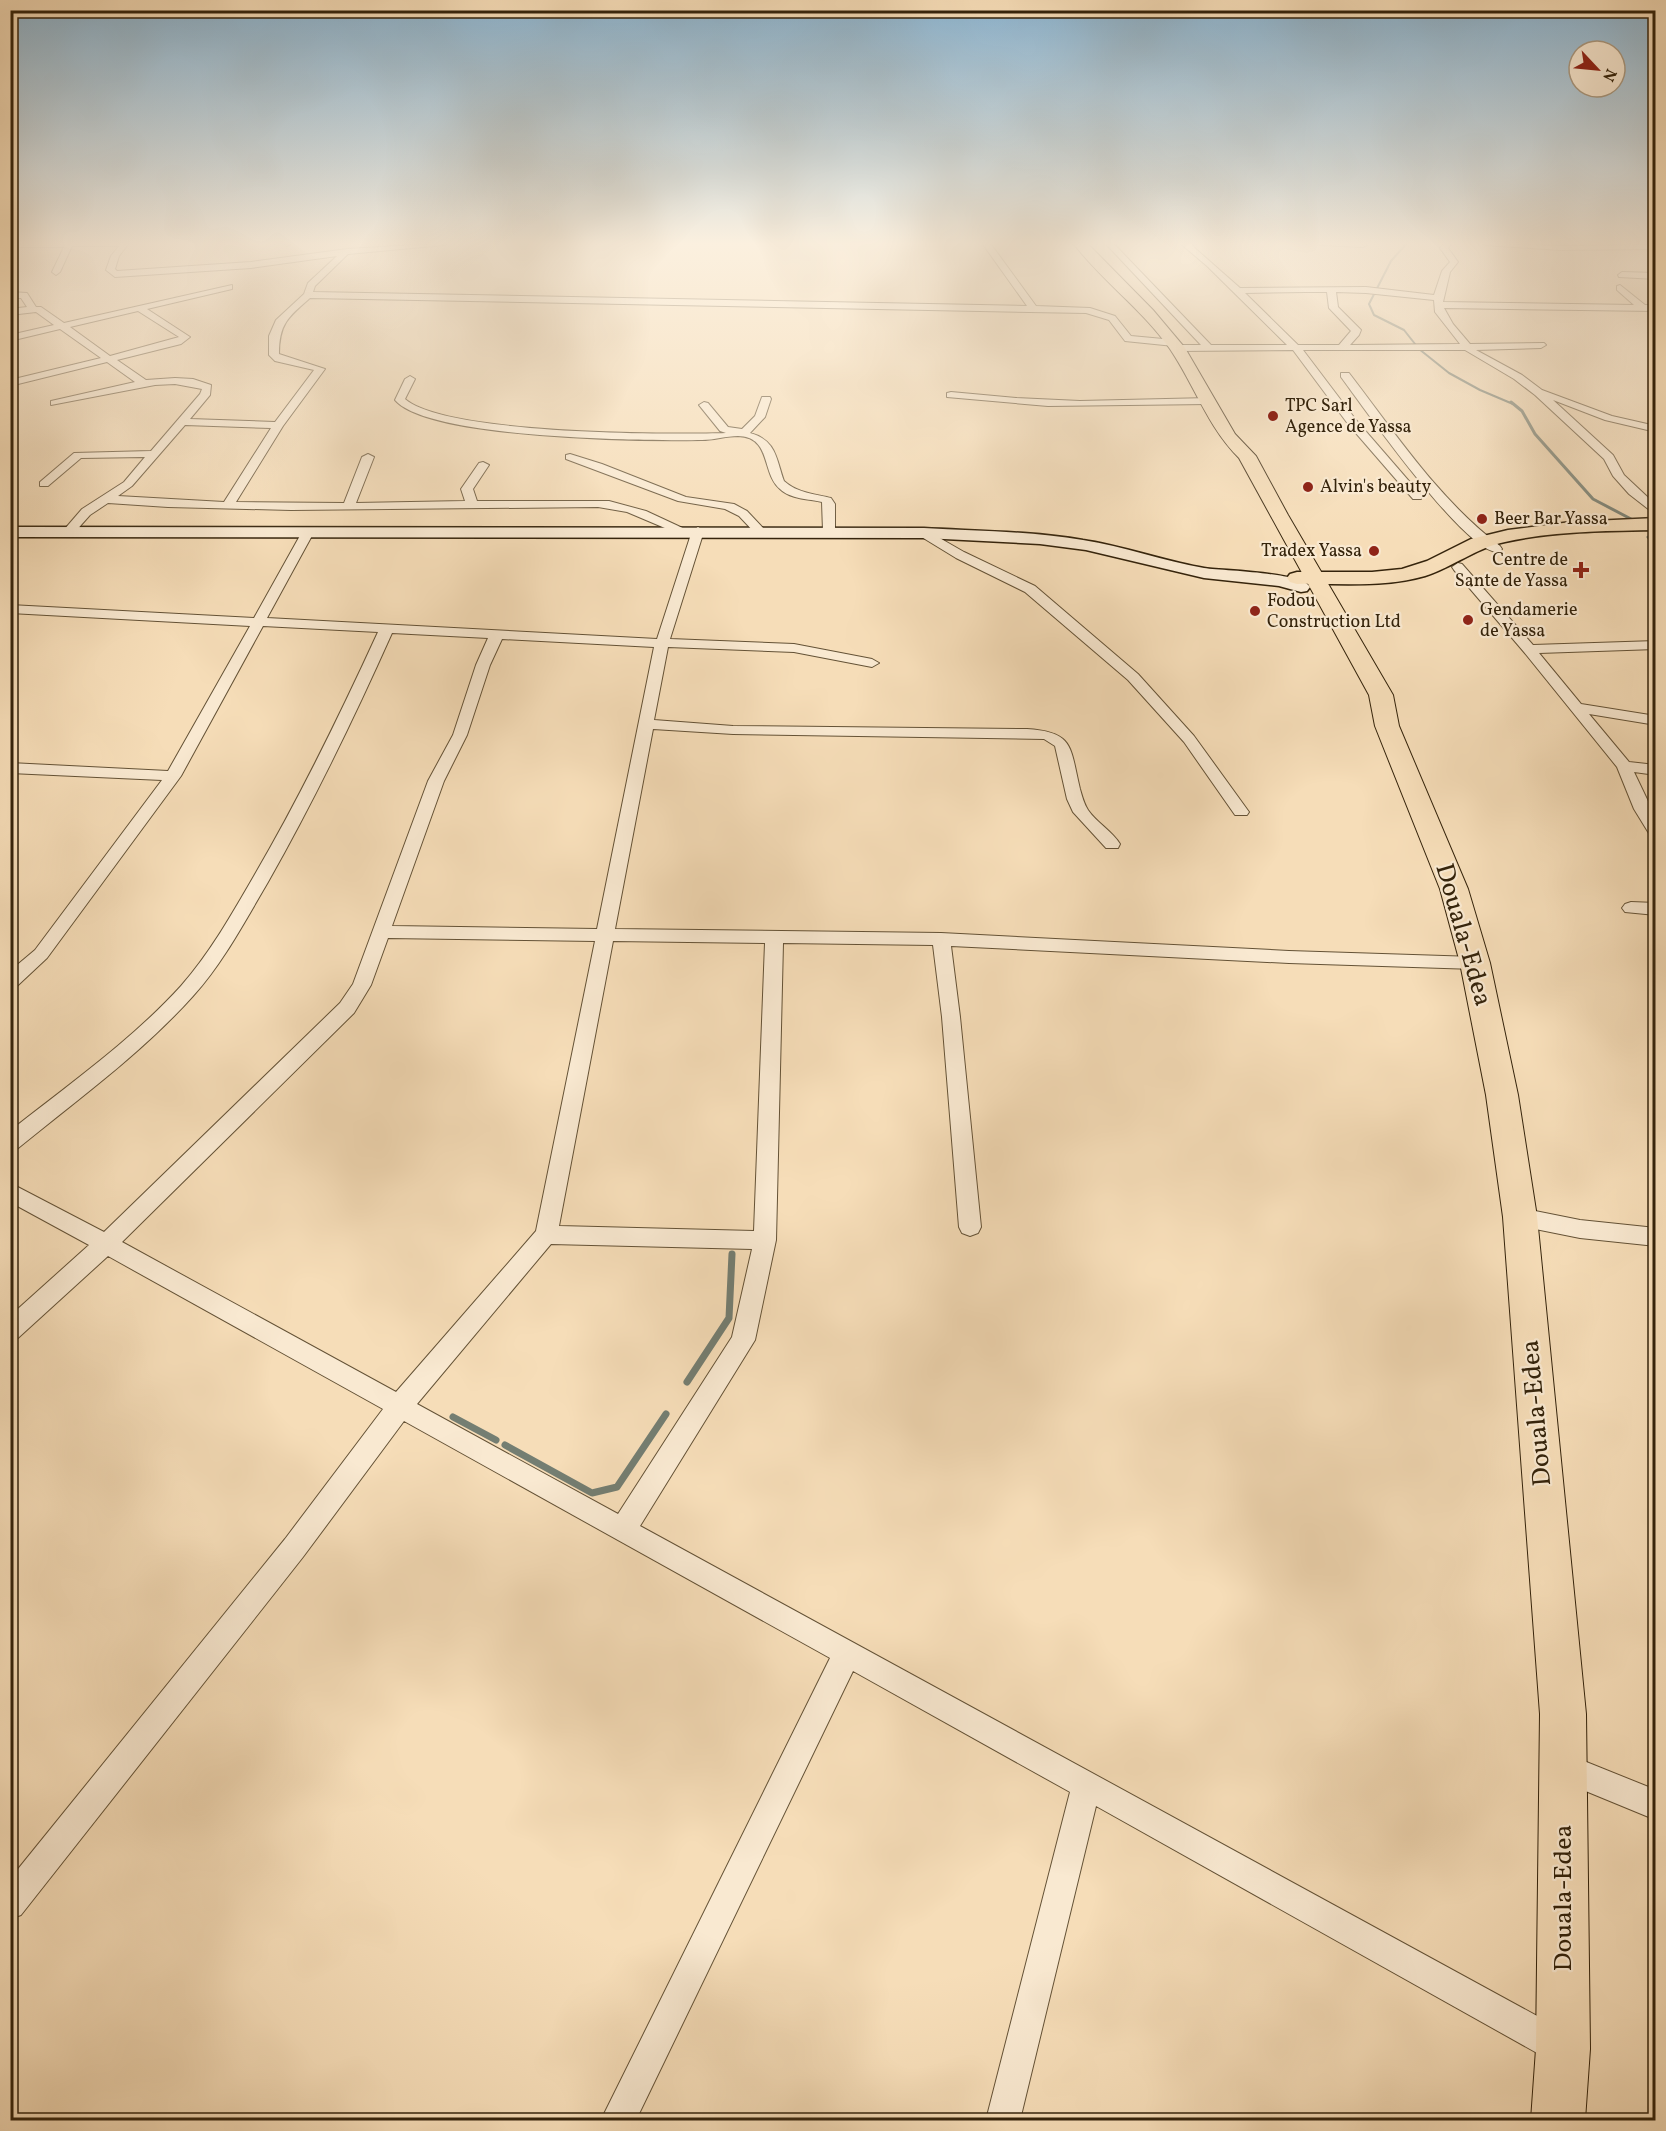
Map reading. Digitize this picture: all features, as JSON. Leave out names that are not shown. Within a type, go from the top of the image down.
[{"type":"highway","name":"Douala-Edea","points":[[1173,342],[1209,400],[1228,437],[1230,457],[1303,582],[1358,695],[1387,726],[1454,889],[1475,963],[1502,1095],[1520,1217],[1562,1702],[1564,1768],[1563,2049],[1558,2121]]},
{"type":"main road","points":[[1303,582],[1416,572],[1491,545],[1542,530],[1656,524]]},
{"type":"main road","points":[[10,532],[829,531],[924,533],[1040,539],[1086,545],[1204,573],[1303,582],[1409,583],[1438,576],[1458,567],[1491,545],[1542,539],[1656,532]]},
{"type":"street","points":[[85,342],[143,383]]},
{"type":"street","points":[[10,383],[175,342]]},
{"type":"street","points":[[228,505],[278,425],[320,369],[282,361],[274,355],[274,342]]},
{"type":"street","points":[[1155,342],[1208,347],[1340,349],[1541,345]]},
{"type":"street","points":[[1204,342],[1208,347]]},
{"type":"street","points":[[1290,342],[1352,422],[1417,497]]},
{"type":"street","points":[[1340,349],[1347,342]]},
{"type":"street","points":[[1463,342],[1539,393],[1609,457],[1619,476],[1656,512]]},
{"type":"street","points":[[1346,375],[1432,489],[1467,526],[1491,545]]},
{"type":"street","points":[[410,379],[400,400],[408,407],[446,421],[483,427],[634,436],[702,437],[739,434],[753,426],[760,417],[766,399]]},
{"type":"street","points":[[56,403],[143,383],[188,381],[207,387],[205,395],[128,484],[86,512],[69,531]]},
{"type":"street","points":[[1539,393],[1570,402],[1609,418],[1656,429]]},
{"type":"street","points":[[951,395],[990,400],[1083,404],[1209,400]]},
{"type":"street","points":[[704,405],[718,425],[759,439],[766,445],[779,482],[785,488],[791,492],[827,500],[829,531]]},
{"type":"street","points":[[181,422],[278,425]]},
{"type":"street","points":[[44,484],[78,455],[154,454]]},
{"type":"street","points":[[570,456],[602,465],[659,491],[685,500],[734,508],[747,516],[760,531]]},
{"type":"street","points":[[349,505],[368,457]]},
{"type":"street","points":[[472,503],[467,489],[483,465]]},
{"type":"street","points":[[10,1904],[294,1548],[399,1406],[546,1235],[662,643],[691,531],[621,505],[598,502],[228,505],[162,504],[108,499]]},
{"type":"street","points":[[10,982],[41,954],[173,776],[256,622],[308,532]]},
{"type":"street","points":[[924,533],[960,555],[1030,589],[1133,676],[1189,739],[1241,812]]},
{"type":"street","points":[[1458,567],[1529,649],[1624,766],[1642,809],[1656,831]]},
{"type":"street","points":[[10,609],[794,648],[872,663]]},
{"type":"street","points":[[10,1143],[153,1025],[187,991],[223,943],[281,845],[351,707],[387,628]]},
{"type":"street","points":[[10,1330],[106,1244],[347,1008],[362,985],[436,781],[460,735],[483,665],[497,634]]},
{"type":"street","points":[[1529,649],[1656,645]]},
{"type":"street","points":[[1575,707],[1656,721]]},
{"type":"street","points":[[646,724],[733,730],[1048,735],[1057,738],[1062,745],[1075,799],[1081,812],[1112,844]]},
{"type":"street","points":[[1624,766],[1656,770]]},
{"type":"street","points":[[10,768],[173,776]]},
{"type":"street","points":[[1631,908],[1656,909]]},
{"type":"street","points":[[381,932],[940,939],[1289,957],[1475,963]]},
{"type":"street","points":[[623,1530],[743,1340],[765,1240],[774,938]]},
{"type":"street","points":[[940,939],[951,1017],[970,1227]]},
{"type":"street","points":[[10,1191],[1563,2049]]},
{"type":"street","points":[[1520,1217],[1580,1229],[1656,1237]]},
{"type":"street","points":[[546,1235],[765,1240]]},
{"type":"street","points":[[618,2121],[847,1653]]},
{"type":"street","points":[[1564,1768],[1656,1805]]},
{"type":"street","points":[[1003,2121],[1086,1785]]},
{"type":"waterway","points":[[1414,342],[1449,373],[1513,404]]},
{"type":"waterway","points":[[1511,402],[1522,411],[1535,434],[1593,499],[1631,519]]},
{"type":"waterway","points":[[1648,537],[1656,546]]},
{"type":"waterway","points":[[687,1382],[729,1318],[732,1254]]},
{"type":"waterway","points":[[505,1445],[592,1493],[617,1487],[666,1414]]},
{"type":"waterway","points":[[453,1417],[496,1440]]},
{"type":"place","name":"TPC Sarl Agence de Yassa","points":[[1273,416]]},
{"type":"place","name":"Alvin's beauty","points":[[1308,487]]},
{"type":"place","name":"Beer Bar Yassa","points":[[1482,519]]},
{"type":"place","name":"Tradex Yassa","points":[[1374,551]]},
{"type":"place","name":"Centre de Sante de Yassa","points":[[1581,570]]},
{"type":"place","name":"Fodou Construction Ltd","points":[[1255,611]]},
{"type":"place","name":"Gendamerie de Yassa","points":[[1468,620]]}]
